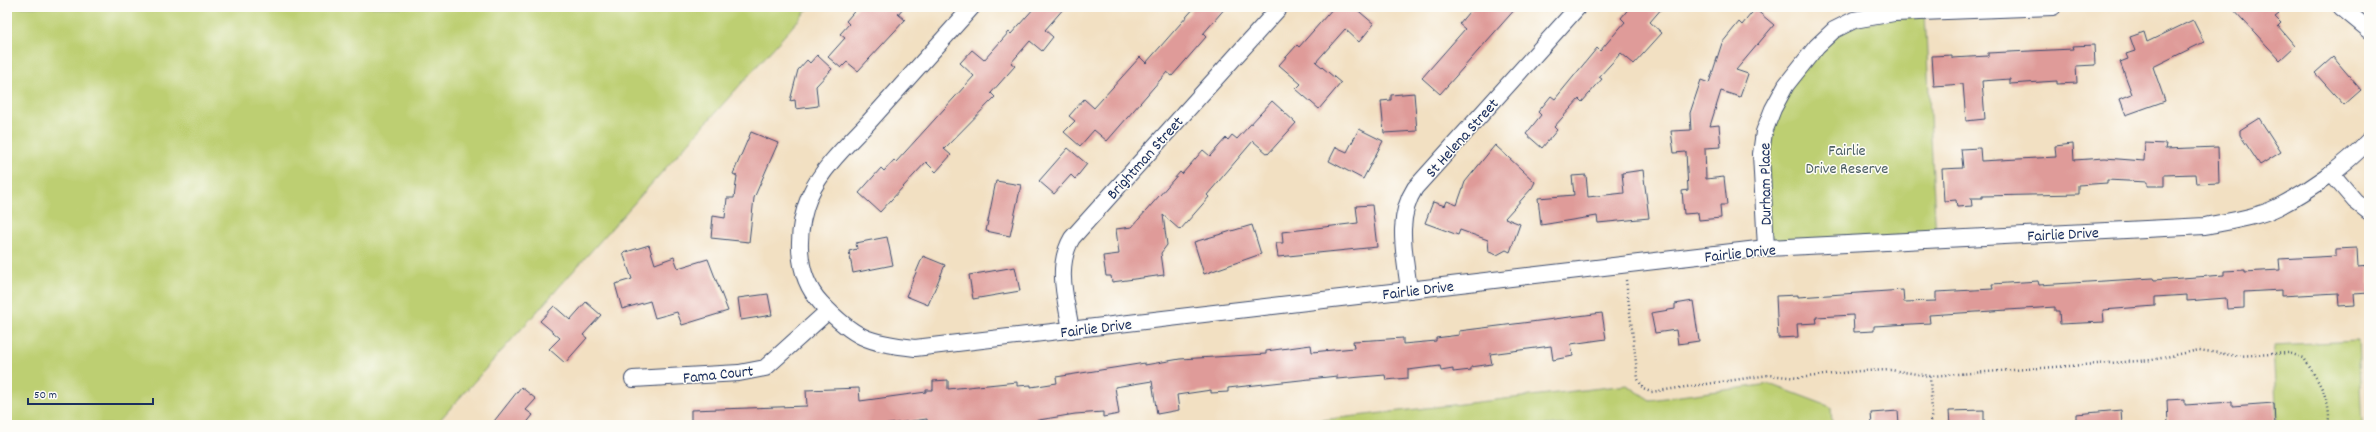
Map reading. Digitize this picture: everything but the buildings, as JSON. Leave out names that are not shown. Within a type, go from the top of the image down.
[{"type":"street","name":"Fairlie Drive","points":[[972,7],[831,163],[810,194],[801,225],[800,260],[810,292],[854,334],[883,345],[915,348],[1766,248],[2205,226],[2245,218],[2278,207],[2353,158],[2369,140]]},
{"type":"street","name":"Brightman Street","points":[[1071,330],[1062,267],[1064,251],[1072,238],[1280,7]]},
{"type":"street","name":"St Helena Street","points":[[1408,290],[1402,225],[1407,200],[1415,188],[1578,7]]},
{"type":"street","name":"Durham Place","points":[[1766,248],[1761,154],[1764,132],[1772,109],[1790,80],[1817,46],[1834,30],[1854,20],[1899,10],[2053,7]]},
{"type":"street","points":[[2340,7],[2369,30]]},
{"type":"street","points":[[2331,172],[2355,201],[2369,212]]},
{"type":"street","name":"Fama Court","points":[[633,379],[739,373],[765,368],[828,310]]},
{"type":"path","points":[[1624,265],[1638,379],[1643,389],[1651,392],[1769,375],[1798,378],[1859,371],[1892,370],[1930,376],[2152,360],[2199,350],[2237,356],[2289,353],[2304,358],[2319,384],[2329,405],[2328,425]]},
{"type":"path","points":[[1929,425],[1932,414],[1930,376]]},
{"type":"green space","points":[[7,7],[810,7],[438,422],[439,425],[7,425]]},
{"type":"green space","name":"Fairlie Drive Reserve","points":[[1925,12],[1936,240],[1766,248],[1761,154],[1772,109],[1834,30]]},
{"type":"green space","points":[[2358,341],[2362,425],[2277,425],[2273,345]]},
{"type":"green space","points":[[1770,384],[1831,407],[1832,425],[1278,425],[1627,385],[1650,400]]}]
